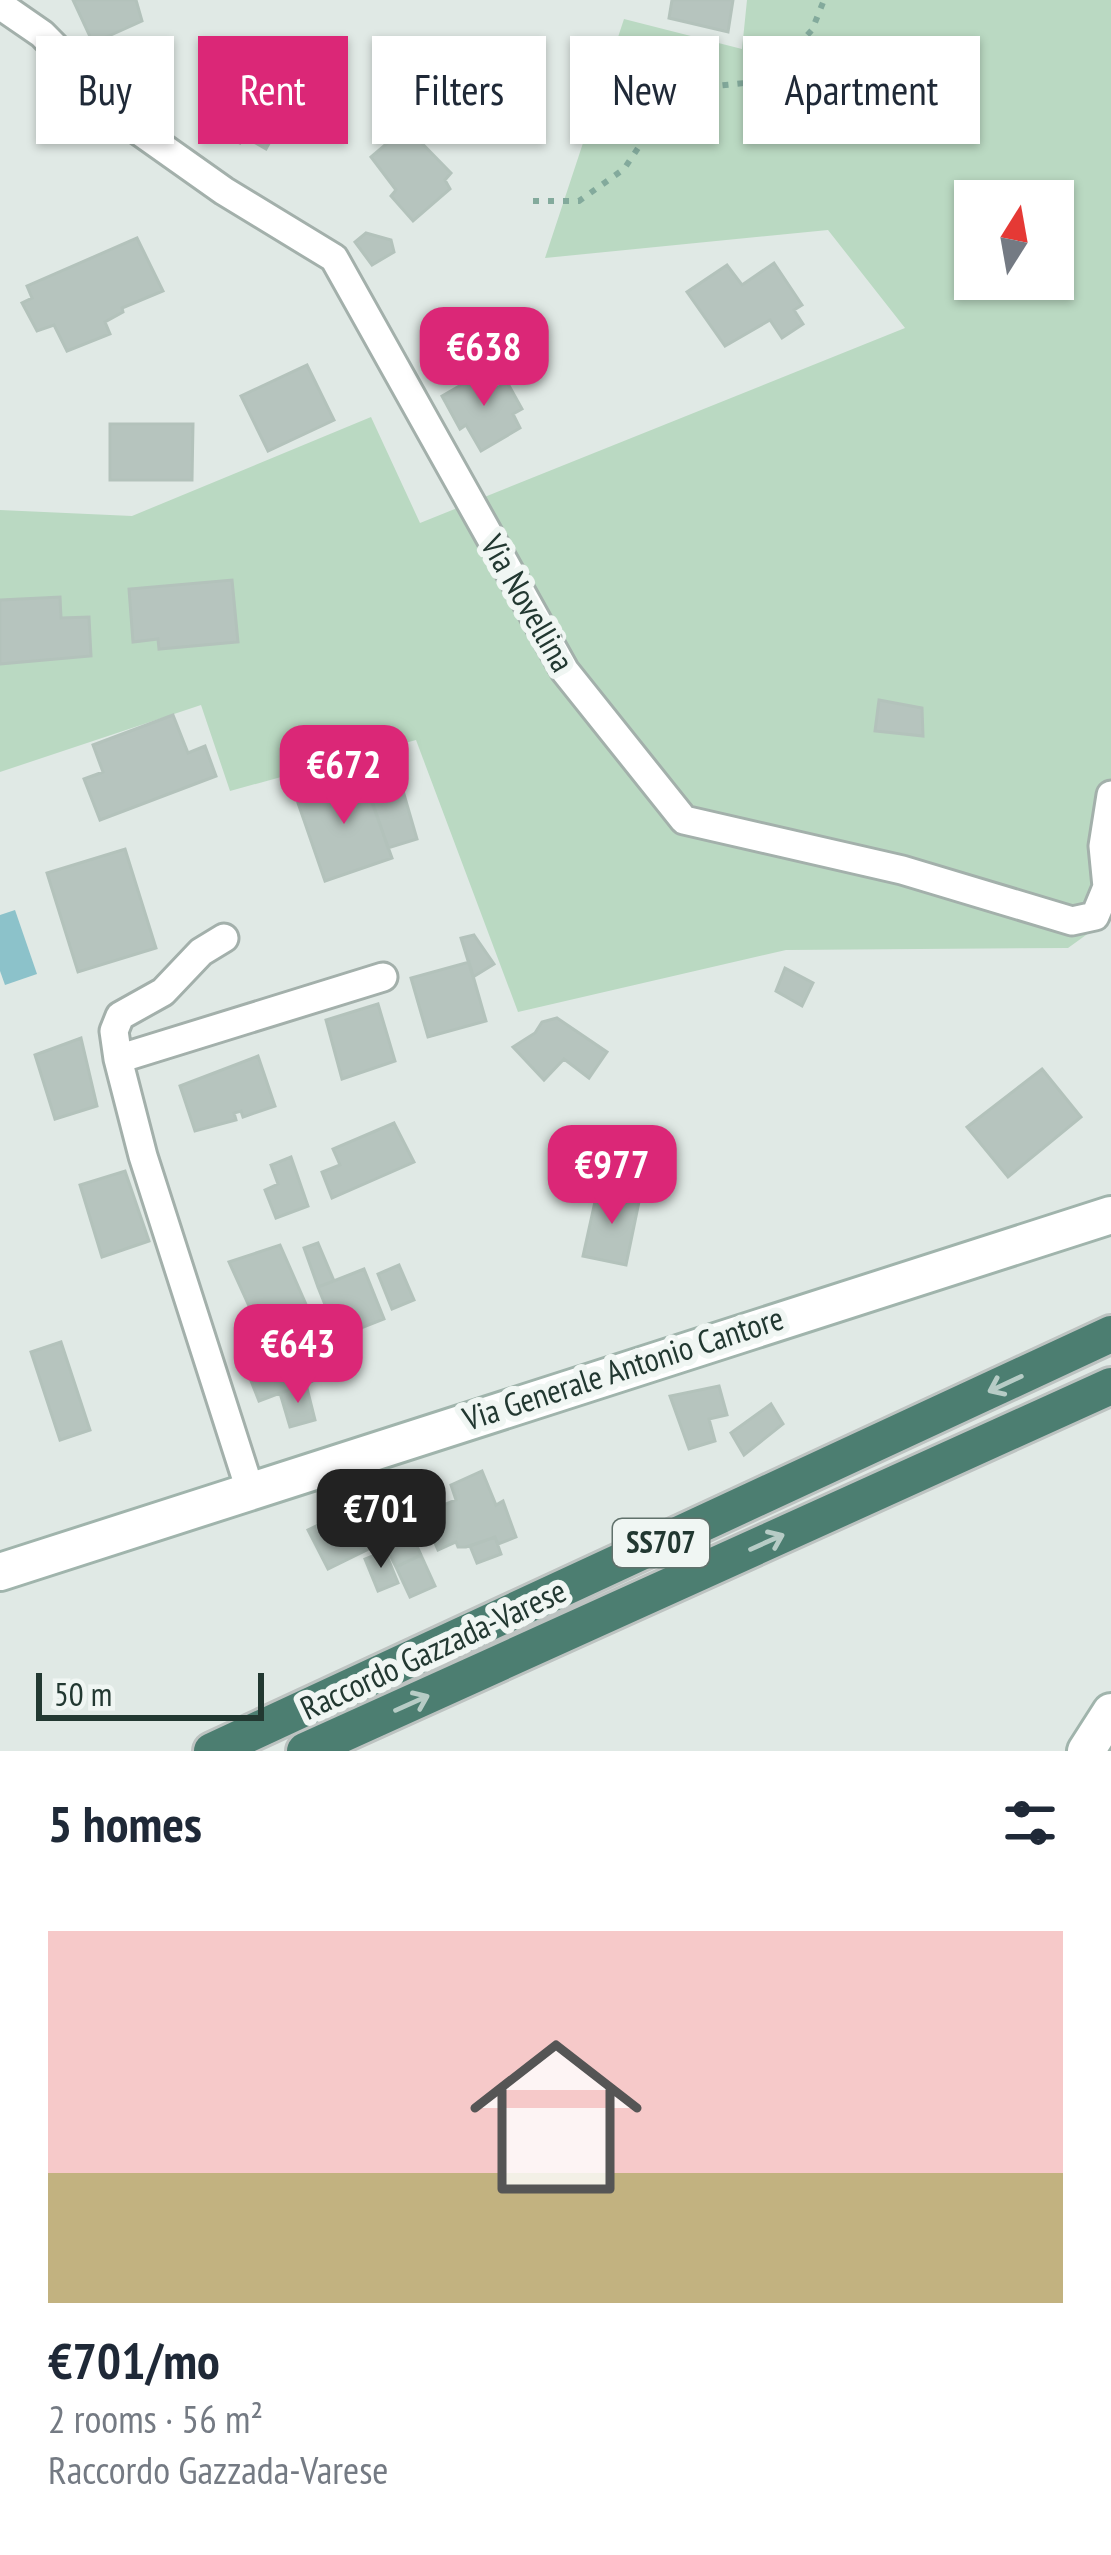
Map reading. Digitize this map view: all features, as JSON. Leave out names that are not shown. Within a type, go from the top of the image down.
[{"type":"highway","name":"Raccordo Gazzada-Varese","points":[[212,1751],[1111,1334]]},
{"type":"highway","name":"Raccordo Gazzada-Varese","points":[[305,1751],[1111,1386]]},
{"type":"main road","name":"Via Generale Antonio Cantore","points":[[0,1571],[1111,1215]]},
{"type":"main road","points":[[1086,1751],[1111,1712]]},
{"type":"street","name":"Via Novellina","points":[[0,4],[42,34],[135,128],[224,191],[334,258],[565,671],[684,820],[902,870],[1072,921],[1095,916],[1105,900],[1103,846],[1111,795]]},
{"type":"street","points":[[224,938],[201,952],[163,992],[120,1016],[114,1031],[143,1156],[250,1490]]},
{"type":"street","points":[[118,1059],[383,977]]},
{"type":"path","points":[[533,201],[579,201],[624,169],[669,102],[686,88],[764,81],[812,30],[824,0]]},
{"type":"green space","points":[[747,0],[1111,0],[1111,917],[1068,948],[786,950],[518,1012],[416,740],[230,791],[201,705],[0,772],[0,510],[132,516],[371,417],[420,523],[905,328],[828,230],[545,258],[583,144],[719,144],[719,43],[742,49],[743,39],[743,144],[980,144],[980,36],[743,36]]},
{"type":"green space","points":[[624,19],[691,36],[618,36]]},
{"type":"water","points":[[15,910],[37,974],[5,985],[0,971],[0,915]]},
{"type":"building","points":[[73,0],[136,0],[142,21],[109,36],[90,36]]},
{"type":"building","points":[[672,0],[733,0],[728,32],[669,18]]},
{"type":"building","points":[[386,144],[423,144],[451,173],[445,180],[450,189],[413,221],[391,196],[396,190],[371,157]]},
{"type":"building","points":[[366,233],[391,240],[394,252],[372,265],[355,242]]},
{"type":"building","points":[[137,238],[163,291],[122,308],[123,312],[105,322],[110,334],[67,351],[54,325],[37,331],[22,303],[32,298],[27,286]]},
{"type":"building","points":[[774,263],[802,305],[794,310],[803,324],[782,338],[770,320],[725,346],[687,292],[727,265],[742,285]]},
{"type":"building","points":[[307,365],[334,420],[268,451],[241,396]]},
{"type":"building","points":[[487,370],[497,388],[507,382],[522,409],[513,414],[520,428],[481,451],[466,425],[460,429],[442,396]]},
{"type":"building","points":[[110,424],[193,424],[192,480],[110,480]]},
{"type":"building","points":[[232,580],[238,642],[159,649],[158,639],[133,642],[129,589]]},
{"type":"building","points":[[60,597],[61,618],[89,617],[91,656],[0,664],[0,600]]},
{"type":"building","points":[[879,700],[922,708],[923,736],[875,731]]},
{"type":"building","points":[[173,715],[188,753],[205,746],[216,776],[100,820],[84,779],[103,772],[93,745]]},
{"type":"building","points":[[361,772],[392,858],[325,881],[298,803],[306,800],[304,794]]},
{"type":"building","points":[[401,784],[417,839],[388,848],[369,792]]},
{"type":"building","points":[[125,849],[156,948],[78,972],[47,873]]},
{"type":"building","points":[[474,935],[494,964],[473,977],[461,938]]},
{"type":"building","points":[[469,962],[486,1021],[428,1037],[411,978]]},
{"type":"building","points":[[785,968],[813,983],[802,1006],[776,991]]},
{"type":"building","points":[[378,1004],[395,1061],[342,1079],[326,1020]]},
{"type":"building","points":[[557,1018],[607,1052],[589,1078],[564,1059],[544,1080],[513,1047],[535,1033],[542,1022]]},
{"type":"building","points":[[81,1038],[97,1106],[55,1119],[35,1055]]},
{"type":"building","points":[[258,1056],[275,1106],[243,1117],[241,1111],[234,1113],[236,1120],[195,1131],[180,1086]]},
{"type":"building","points":[[1042,1069],[1081,1117],[1008,1177],[967,1127]]},
{"type":"building","points":[[394,1123],[414,1162],[332,1198],[322,1172],[340,1165],[333,1149]]},
{"type":"building","points":[[291,1157],[308,1206],[276,1218],[265,1190],[278,1184],[271,1165]]},
{"type":"building","points":[[125,1171],[149,1241],[102,1257],[80,1185]]},
{"type":"building","points":[[598,1188],[640,1197],[626,1265],[583,1256]]},
{"type":"building","points":[[318,1243],[334,1281],[318,1287],[304,1248]]},
{"type":"building","points":[[280,1245],[329,1357],[310,1365],[315,1380],[306,1384],[315,1420],[290,1427],[280,1393],[259,1401],[244,1363],[270,1352],[229,1262]]},
{"type":"building","points":[[399,1265],[414,1300],[392,1309],[378,1274]]},
{"type":"building","points":[[364,1269],[384,1319],[338,1337],[318,1287]]},
{"type":"building","points":[[61,1342],[90,1430],[60,1440],[31,1352]]},
{"type":"building","points":[[306,1384],[315,1420],[290,1427],[280,1393]]},
{"type":"building","points":[[719,1386],[727,1415],[709,1419],[715,1441],[689,1449],[670,1396]]},
{"type":"building","points":[[771,1404],[783,1424],[744,1455],[731,1433]]},
{"type":"building","points":[[482,1471],[496,1505],[503,1501],[516,1537],[498,1544],[495,1537],[466,1547],[456,1542],[438,1550],[425,1520],[432,1516],[431,1510],[456,1500],[451,1485]]},
{"type":"building","points":[[345,1512],[350,1522],[358,1519],[375,1546],[328,1569],[308,1530]]},
{"type":"building","points":[[411,1533],[421,1555],[396,1567],[385,1545]]},
{"type":"building","points":[[495,1537],[501,1554],[477,1563],[470,1546]]},
{"type":"building","points":[[385,1551],[398,1583],[378,1591],[365,1559]]},
{"type":"building","points":[[421,1555],[435,1586],[410,1597],[396,1567]]}]
